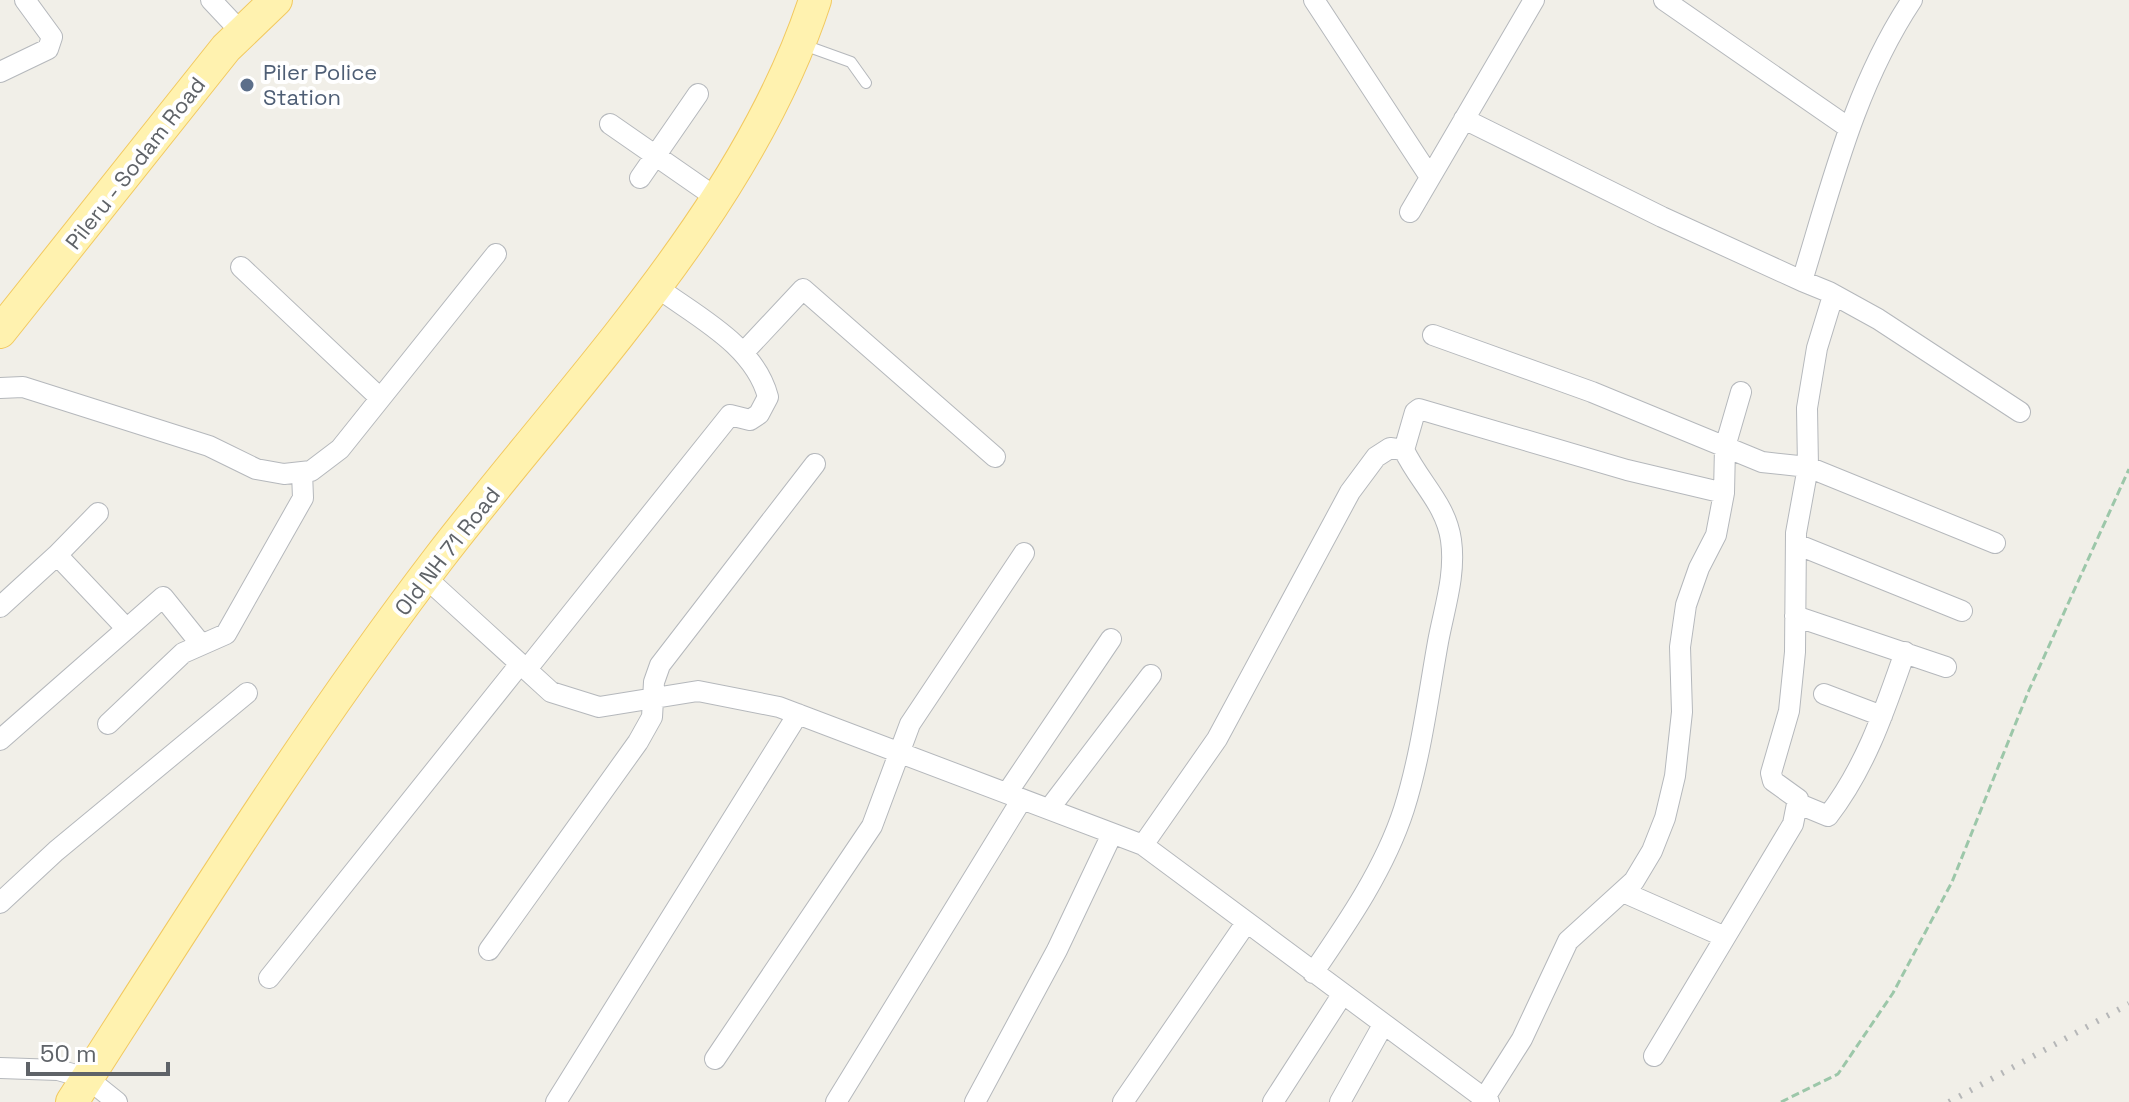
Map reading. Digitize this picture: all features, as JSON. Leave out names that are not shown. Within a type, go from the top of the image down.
[{"type":"main road","name":"Pileru - Sodam Road","points":[[0,332],[226,48],[276,0]]},
{"type":"main road","name":"Old NH 71 Road","points":[[80,1090],[325,714],[425,577],[718,199],[799,43],[815,0]]},
{"type":"street","points":[[0,72],[48,49],[52,37],[25,0]]},
{"type":"street","points":[[211,0],[242,33]]},
{"type":"street","points":[[1314,0],[1430,177]]},
{"type":"street","points":[[1410,212],[1534,0]]},
{"type":"street","points":[[1664,0],[1849,128]]},
{"type":"street","points":[[1802,281],[1849,128],[1884,42],[1912,0]]},
{"type":"street","points":[[640,178],[698,94]]},
{"type":"street","points":[[1464,119],[1662,217],[1829,292],[1878,319],[2020,412]]},
{"type":"street","points":[[610,124],[718,199]]},
{"type":"street","points":[[0,388],[23,387],[209,446],[256,469],[284,474],[311,471],[340,449],[496,254]]},
{"type":"street","points":[[241,267],[380,398]]},
{"type":"street","points":[[269,978],[730,415],[750,420],[759,414],[768,397],[763,378],[744,352],[654,285]]},
{"type":"street","points":[[744,352],[803,289],[995,457]]},
{"type":"street","points":[[1829,292],[1832,299],[1817,348],[1807,408],[1808,467],[1796,544],[1789,711],[1771,773],[1773,781],[1792,793],[1799,804],[1828,816],[1871,745],[1905,652]]},
{"type":"street","points":[[1433,335],[1592,392],[1762,462],[1808,467],[1995,543]]},
{"type":"street","points":[[425,577],[551,692],[599,707],[698,691],[798,714],[1143,845],[1487,1100],[1522,1039],[1568,941],[1623,892],[1652,851],[1675,776],[1682,712],[1680,647],[1686,605],[1699,568],[1716,535],[1724,493],[1725,447],[1741,392]]},
{"type":"street","points":[[1313,973],[1343,930],[1387,852],[1403,811],[1415,770],[1452,575],[1451,541],[1445,514],[1404,450],[1415,412],[1419,409],[1627,470],[1724,493]]},
{"type":"street","points":[[1143,845],[1217,739],[1350,492],[1376,457],[1390,448],[1404,450]]},
{"type":"street","points":[[489,950],[638,742],[652,717],[652,699],[660,665],[815,464]]},
{"type":"street","points":[[108,724],[183,653],[226,634],[303,498],[302,472]]},
{"type":"street","points":[[0,607],[98,513]]},
{"type":"street","points":[[1796,544],[1962,611]]},
{"type":"street","points":[[715,1059],[872,826],[910,724],[1024,553]]},
{"type":"street","points":[[57,555],[126,628]]},
{"type":"street","points":[[0,740],[163,597],[200,643]]},
{"type":"street","points":[[1795,616],[1946,667]]},
{"type":"street","points":[[836,1102],[1014,796],[1111,639]]},
{"type":"street","points":[[1049,809],[1151,675]]},
{"type":"street","points":[[0,903],[56,851],[247,693]]},
{"type":"street","points":[[1824,694],[1882,716]]},
{"type":"street","points":[[556,1102],[798,714]]},
{"type":"street","points":[[1654,1056],[1793,824],[1799,804]]},
{"type":"street","points":[[975,1102],[1057,950],[1112,834]]},
{"type":"street","points":[[1623,892],[1725,937]]},
{"type":"street","points":[[1123,1102],[1246,923]]},
{"type":"street","points":[[1273,1102],[1342,995]]},
{"type":"street","points":[[1340,1102],[1383,1025]]},
{"type":"street","points":[[0,1068],[58,1070],[80,1090],[117,1102]]},
{"type":"lane","points":[[799,43],[851,62],[866,83]]},
{"type":"path","points":[[1781,1102],[1838,1074],[1900,981],[1952,882],[2024,703],[2129,469]]},
{"type":"railway","points":[[1949,1102],[2129,1004]]},
{"type":"place","name":"Piler Police Station","points":[[247,85]]}]
